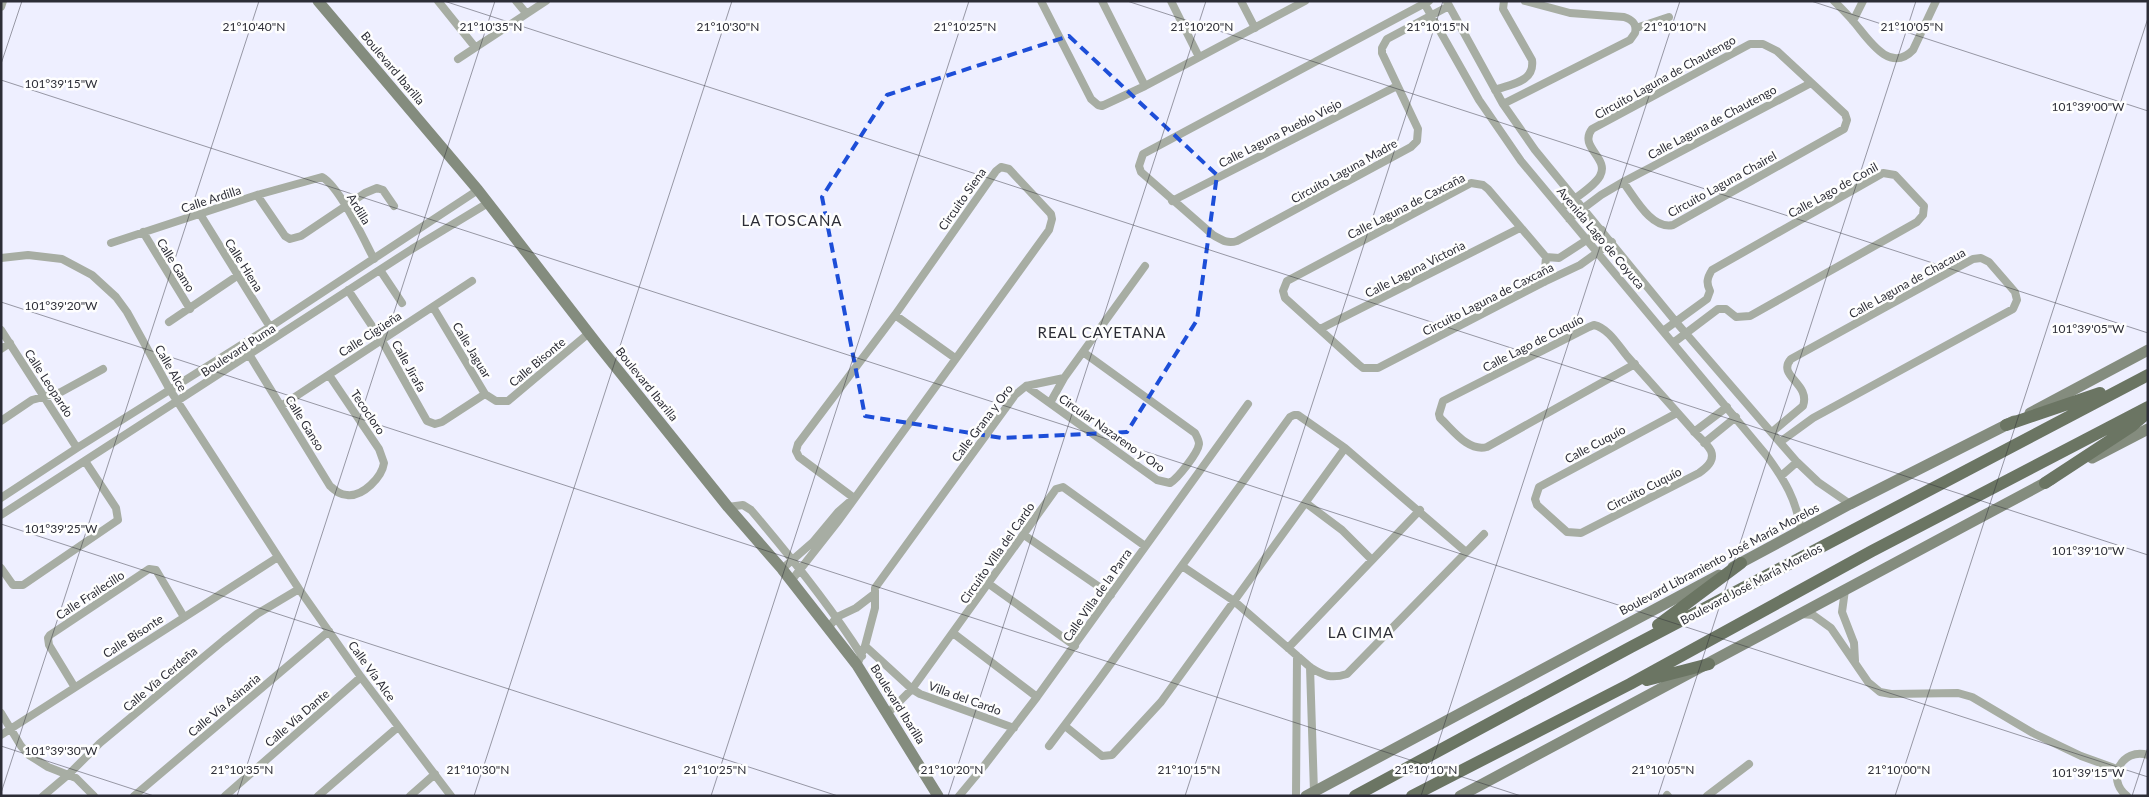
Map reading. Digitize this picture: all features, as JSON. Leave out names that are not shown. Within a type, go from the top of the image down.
[{"type":"main road","points":[[2006,425],[2145,377]]},
{"type":"main road","name":"Boulevard José María Morelos","points":[[1355,796],[1630,647],[2145,377]]},
{"type":"main road","points":[[1412,796],[1630,684],[1872,551],[2148,407]]},
{"type":"main road","points":[[2045,483],[2132,426],[2148,412]]},
{"type":"main road","points":[[1630,647],[1741,563]]},
{"type":"main road","points":[[1630,684],[1709,664]]},
{"type":"street","points":[[1,7],[3,1]]},
{"type":"street","points":[[438,1],[475,47]]},
{"type":"street","points":[[516,1],[526,13]]},
{"type":"street","points":[[458,59],[526,13],[536,4],[546,1]]},
{"type":"street","points":[[1041,1],[1094,103],[1106,106],[1304,1]]},
{"type":"street","points":[[1102,1],[1145,86]]},
{"type":"street","points":[[1171,1],[1199,57]]},
{"type":"street","points":[[1241,1],[1255,28]]},
{"type":"street","points":[[1495,90],[1525,80],[1533,66],[1532,60],[1503,10],[1504,1]]},
{"type":"street","points":[[1502,104],[1630,40],[1636,33],[1636,28],[1631,19],[1570,13],[1525,1]]},
{"type":"street","points":[[1834,1],[1876,48],[1886,56],[1907,56],[1913,50],[1936,1]]},
{"type":"street","points":[[1853,21],[1863,1]]},
{"type":"street","points":[[1172,201],[1141,172],[1139,166],[1143,154],[1426,2]]},
{"type":"street","name":"Avenida Lago de Coyuca","points":[[1426,2],[1431,15],[1498,130],[1521,161],[1736,417],[1781,476],[1798,510],[1801,530]]},
{"type":"street","name":"Boulevard Ibarilla","points":[[322,3],[478,190],[728,507],[782,569],[828,628],[860,661],[887,714],[938,796]]},
{"type":"street","name":"Avenida Lago de Coyuca","points":[[1448,3],[1502,104],[1535,150],[1686,334],[1797,462],[1818,482],[1850,504]]},
{"type":"street","name":"Circuito Laguna Madre","points":[[1172,201],[1224,242],[1237,242],[1411,147],[1417,141],[1418,129],[1382,53],[1383,44],[1401,30],[1431,15],[1448,3]]},
{"type":"street","points":[[1636,28],[1669,16]]},
{"type":"street","name":"Circuito Laguna de Chautengo","points":[[1561,209],[1594,183],[1602,170],[1601,162],[1588,143],[1588,136],[1592,129],[1750,44],[1763,44],[1770,47],[1845,114],[1847,124]]},
{"type":"street","name":"Calle Laguna de Chautengo","points":[[1623,182],[1811,83]]},
{"type":"street","name":"Calle Laguna Pueblo Viejo","points":[[1172,201],[1397,86]]},
{"type":"street","name":"Circuito Laguna Chairel","points":[[1623,182],[1650,217],[1660,225],[1672,225],[1844,129],[1847,124]]},
{"type":"street","name":"Circuito Siena","points":[[791,581],[854,498],[1051,224],[1052,219],[1048,211],[1009,169],[1001,167],[996,171],[895,315],[797,448],[799,457],[854,498]]},
{"type":"street","name":"Calle Lago de Conil","points":[[1663,331],[1707,299],[1710,291],[1707,285],[1708,279],[1712,270],[1884,173],[1895,174],[1924,206],[1923,215],[1917,222],[1750,316],[1736,317],[1726,309],[1718,309],[1673,343]]},
{"type":"street","name":"Calle Ardilla","points":[[111,243],[257,195],[319,177]]},
{"type":"street","name":"Ardilla","points":[[319,177],[326,179],[346,206],[374,258]]},
{"type":"street","points":[[1570,219],[1601,195],[1623,182]]},
{"type":"street","name":"Calle Laguna de Caxcaña","points":[[1320,330],[1285,298],[1283,291],[1287,281],[1467,184],[1476,184],[1488,189],[1546,257]]},
{"type":"street","points":[[257,195],[285,236],[296,239],[377,188],[382,190],[394,206]]},
{"type":"street","name":"Boulevard Puma","points":[[1,498],[270,327],[478,190]]},
{"type":"street","name":"Boulevard Puma","points":[[1,516],[250,356],[348,290],[488,203]]},
{"type":"street","name":"Calle Hiena","points":[[200,214],[270,327]]},
{"type":"street","name":"Calle Laguna Victoria","points":[[1320,330],[1520,228]]},
{"type":"street","points":[[1544,282],[1546,257],[1559,258],[1602,230]]},
{"type":"street","name":"Calle Gamo","points":[[143,232],[190,309]]},
{"type":"street","name":"Circuito Laguna de Caxcaña","points":[[1320,330],[1363,368],[1378,368],[1580,265],[1599,254],[1612,242]]},
{"type":"street","name":"Calle Alce","points":[[1,258],[28,255],[53,258],[78,266],[92,275],[116,297],[128,312],[170,390],[278,557]]},
{"type":"street","name":"Calle Laguna de Chacaua","points":[[1780,442],[1813,418],[2014,309],[2017,300],[2015,292],[1989,262],[1981,258],[1974,259],[1791,359],[1787,365],[1787,371],[1804,393],[1803,406]]},
{"type":"street","points":[[1050,403],[1064,378],[1145,266]]},
{"type":"street","points":[[380,270],[402,303]]},
{"type":"street","points":[[169,322],[237,276]]},
{"type":"street","name":"Calle Cigüeña","points":[[280,406],[472,281]]},
{"type":"street","name":"Calle Jirafa","points":[[348,290],[382,341],[427,421],[435,424],[442,422],[486,394]]},
{"type":"street","name":"Calle Jaguar","points":[[433,307],[486,394],[496,401]]},
{"type":"street","points":[[895,315],[954,358]]},
{"type":"street","name":"Calle Lago de Cuquío","points":[[1635,364],[1488,447],[1481,449],[1469,445],[1440,418],[1439,414],[1443,402],[1594,325],[1604,330],[1635,364],[1711,451]]},
{"type":"street","name":"Calle Leopardo","points":[[1,330],[77,448]]},
{"type":"street","name":"Calle Bisonte","points":[[496,401],[508,401],[589,333]]},
{"type":"street","points":[[1,349],[10,343]]},
{"type":"street","name":"Boulevard Libramiento José María Morelos","points":[[1310,794],[1850,504],[2148,350]]},
{"type":"street","name":"Circular Nazareno y Oro","points":[[1026,386],[1157,480],[1170,483],[1176,480],[1197,449],[1198,439],[1195,433],[1083,352]]},
{"type":"street","name":"Calle Ganso","points":[[250,356],[330,486],[338,493],[346,495]]},
{"type":"street","points":[[1,420],[32,400],[61,392],[103,369]]},
{"type":"street","name":"Tecocloro","points":[[329,375],[379,449],[384,463],[379,476],[363,490],[353,495],[346,495]]},
{"type":"street","name":"Calle Grana y Oro","points":[[860,661],[866,646],[875,608],[874,588],[1020,389],[1064,378]]},
{"type":"street","name":"Calle Villa de la Parra","points":[[958,796],[1038,697],[1248,404]]},
{"type":"street","points":[[1772,432],[1803,406],[1813,418]]},
{"type":"street","points":[[1694,432],[1727,407]]},
{"type":"street","name":"Calle Cuquío","points":[[1574,534],[1568,532],[1537,505],[1535,499],[1539,487],[1677,413]]},
{"type":"street","points":[[1049,746],[1294,414],[1345,448],[1420,510],[1466,552]]},
{"type":"street","points":[[1704,443],[1736,417]]},
{"type":"street","points":[[1460,796],[2148,429]]},
{"type":"street","points":[[1064,726],[1102,756],[1112,755],[1161,702],[1345,448]]},
{"type":"street","name":"Circuito Cuquío","points":[[1574,534],[1581,533],[1699,473],[1710,462],[1711,451]]},
{"type":"street","points":[[1,568],[10,582],[18,586],[29,582],[115,522],[119,516],[116,508],[85,461]]},
{"type":"street","points":[[1781,476],[1797,462]]},
{"type":"street","name":"Circuito Villa del Cardo","points":[[887,714],[912,689],[1056,489],[1063,487],[1145,546]]},
{"type":"street","name":"Circuito Siena","points":[[782,569],[792,558],[813,542],[838,512],[854,498]]},
{"type":"street","points":[[1306,503],[1342,530],[1372,560]]},
{"type":"street","points":[[728,507],[738,505],[747,507],[792,558],[837,617],[860,661]]},
{"type":"street","points":[[1288,648],[1420,510]]},
{"type":"street","points":[[1182,566],[1234,601],[1310,667],[1324,676],[1331,677],[1347,674],[1484,534]]},
{"type":"street","points":[[1024,535],[1111,595]]},
{"type":"street","name":"Calle Bisonte","points":[[1,735],[74,686],[278,557]]},
{"type":"street","name":"Calle Vía Alce","points":[[278,557],[398,727],[451,796]]},
{"type":"street","name":"Calle Frailecillo","points":[[74,686],[49,645],[48,638],[50,634],[151,569],[156,570],[184,617]]},
{"type":"street","points":[[989,584],[1075,646]]},
{"type":"street","name":"Calle Vía Cerdeña","points":[[43,796],[69,774],[100,743],[224,640],[257,614],[299,589]]},
{"type":"street","points":[[1845,590],[1842,612],[1854,643],[1855,661]]},
{"type":"street","name":"Calle Grana y Oro","points":[[828,628],[837,617],[856,608],[873,594]]},
{"type":"street","points":[[1800,614],[1813,615],[1831,628],[1868,682],[1880,692],[1891,694],[1958,693],[1972,698],[2033,733],[2081,756],[2117,769]]},
{"type":"street","name":"Calle Vía Asinaria","points":[[134,796],[329,631]]},
{"type":"street","points":[[954,633],[1038,697]]},
{"type":"street","name":"Villa del Cardo","points":[[866,646],[912,689],[939,702],[1014,728]]},
{"type":"street","points":[[1296,796],[1298,736],[1297,656]]},
{"type":"street","points":[[1310,667],[1312,736],[1310,794]]},
{"type":"street","name":"Calle Vía Dante","points":[[225,796],[362,677]]},
{"type":"street","points":[[1,713],[28,755],[48,768],[76,778],[94,796]]},
{"type":"street","points":[[318,796],[398,727]]},
{"type":"street","points":[[1298,736],[1312,736]]},
{"type":"street","points":[[2127,796],[2119,788],[2117,769],[2128,756],[2137,753],[2148,755]]},
{"type":"street","points":[[1707,796],[1749,764]]},
{"type":"street","points":[[410,796],[435,774]]},
{"type":"highlighted area","points":[[1069,36],[1217,175],[1197,320],[1127,432],[1002,438],[865,416],[822,197],[887,95]]},
{"type":"district","name":"LA TOSCANA","points":[[792,220]]},
{"type":"district","name":"REAL CAYETANA","points":[[1102,332]]},
{"type":"district","name":"LA CIMA","points":[[1361,632]]}]
